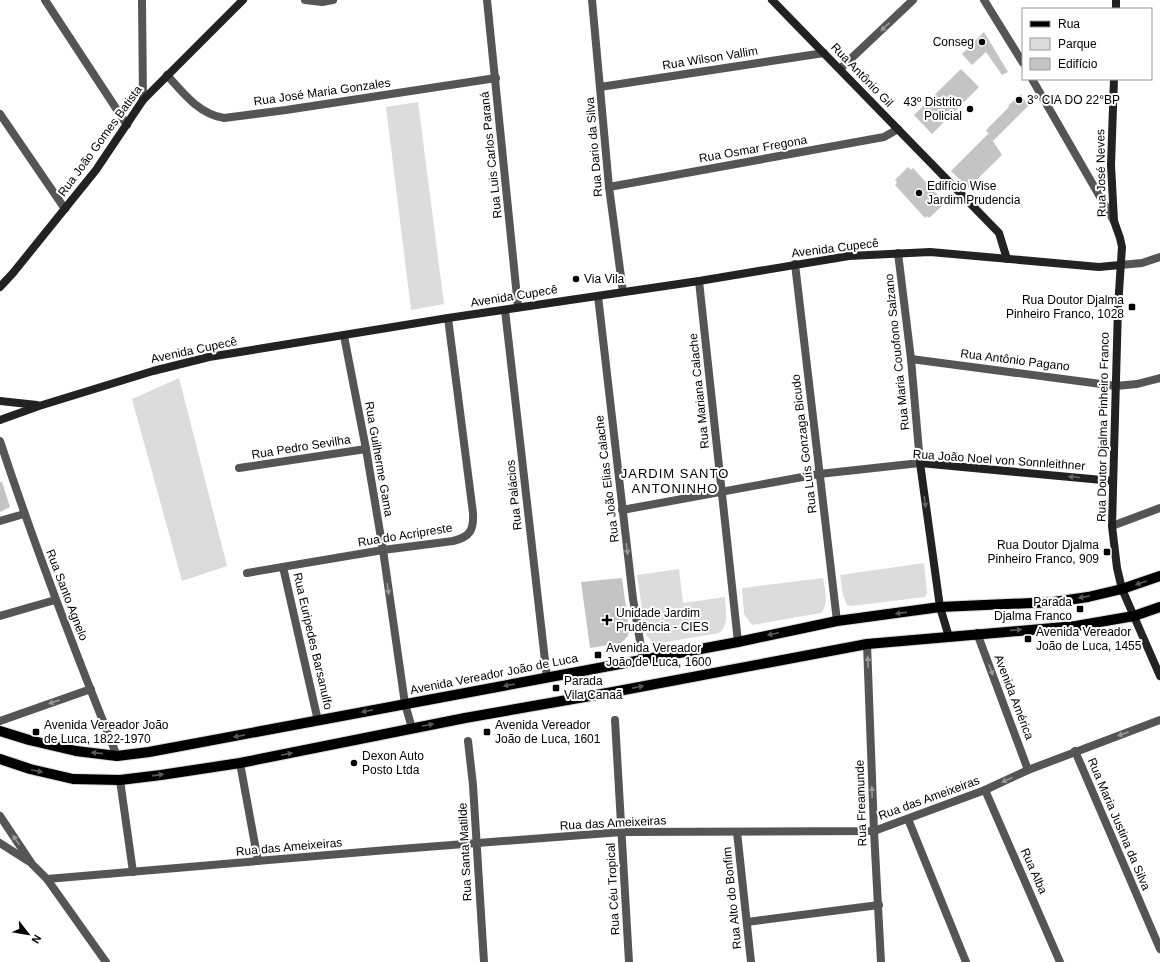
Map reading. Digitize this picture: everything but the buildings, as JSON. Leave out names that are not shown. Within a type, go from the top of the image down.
[{"type":"main road","name":"Avenida Vereador João de Luca","points":[[0,731],[29,740],[76,751],[117,756],[149,752],[738,642],[836,621],[940,607],[1054,602],[1088,597],[1122,589],[1160,576]]},
{"type":"main road","points":[[0,760],[30,769],[73,778],[120,780],[240,763],[412,728],[867,644],[978,633],[1076,626],[1134,616],[1160,607]]},
{"type":"street","points":[[45,0],[127,125]]},
{"type":"street","points":[[142,0],[143,100]]},
{"type":"street","name":"Rua João Gomes Batista","points":[[0,287],[18,267],[96,170],[143,100],[243,0]]},
{"type":"street","points":[[305,0],[322,2],[333,0]]},
{"type":"street","name":"Rua Luis Carlos Paraná","points":[[487,0],[518,307]]},
{"type":"street","name":"Rua Dario da Silva","points":[[592,0],[609,187],[623,292]]},
{"type":"street","name":"Rua Antônio Gil","points":[[772,0],[999,233],[1007,259]]},
{"type":"street","points":[[840,69],[913,0]]},
{"type":"street","points":[[984,0],[1022,61]]},
{"type":"street","name":"Rua Wilson Vallim","points":[[600,87],[824,53]]},
{"type":"street","name":"Rua José Maria Gonzales","points":[[167,75],[188,99],[207,113],[216,117],[224,118],[496,78]]},
{"type":"street","points":[[1033,80],[1114,221]]},
{"type":"street","name":"Rua José Neves","points":[[1114,80],[1111,165],[1114,221],[1122,247],[1120,265]]},
{"type":"street","points":[[0,114],[65,209]]},
{"type":"street","name":"Rua Osmar Fregona","points":[[609,187],[884,137],[898,129]]},
{"type":"street","name":"Avenida Cupecê","points":[[0,420],[39,406],[153,371],[209,357],[518,307],[699,281],[849,256],[930,252],[1099,267],[1142,263],[1160,257]]},
{"type":"street","name":"Rua Maria Couofono Salzano","points":[[898,253],[911,359],[920,463],[940,607],[949,637]]},
{"type":"street","name":"Rua Luís Gonzaga Bicudo","points":[[795,264],[836,621]]},
{"type":"street","name":"Rua Doutor Djalma Pinheiro Franco","points":[[1120,265],[1112,526],[1117,568],[1122,589],[1134,616]]},
{"type":"street","name":"Rua Mariana Calache","points":[[699,281],[738,642]]},
{"type":"street","name":"Rua João Elias Calache","points":[[598,296],[622,510],[642,659]]},
{"type":"street","name":"Rua Palácios","points":[[505,310],[547,678]]},
{"type":"street","name":"Rua do Acripreste","points":[[248,573],[463,538],[469,533],[473,527],[473,513],[448,318]]},
{"type":"street","name":"Rua Guilherme Gama","points":[[344,336],[366,448],[383,550],[405,704],[412,728]]},
{"type":"street","name":"Rua Antônio Pagano","points":[[911,359],[1116,386],[1137,384],[1160,378]]},
{"type":"street","points":[[0,401],[39,406]]},
{"type":"street","name":"Rua Santo Agnelo","points":[[0,441],[55,600],[117,756]]},
{"type":"street","name":"Rua Pedro Sevilha","points":[[239,468],[366,448]]},
{"type":"street","name":"Rua João Noel von Sonnleithner","points":[[622,510],[819,474],[920,463],[1113,481]]},
{"type":"street","points":[[1112,526],[1160,508]]},
{"type":"street","points":[[0,521],[24,514]]},
{"type":"street","name":"Rua Euripedes Barsanulfo","points":[[283,567],[318,721]]},
{"type":"street","points":[[0,616],[55,600]]},
{"type":"street","points":[[1134,616],[1160,676]]},
{"type":"street","name":"Avenida América","points":[[978,633],[1028,770]]},
{"type":"street","name":"Rua Freamunde","points":[[867,644],[874,831],[881,962]]},
{"type":"street","points":[[0,721],[90,690]]},
{"type":"street","name":"Rua Céu Tropical","points":[[615,720],[629,962]]},
{"type":"street","name":"Rua das Ameixeiras","points":[[47,879],[387,850],[622,832],[874,831],[985,790],[1028,770],[1160,720]]},
{"type":"street","name":"Rua Santa Matilde","points":[[468,741],[473,785],[484,962]]},
{"type":"street","name":"Rua Maria Justina da Silva","points":[[1076,751],[1160,949]]},
{"type":"street","points":[[240,763],[258,862]]},
{"type":"street","points":[[120,780],[133,872]]},
{"type":"street","name":"Rua Alba","points":[[985,790],[1060,962]]},
{"type":"street","points":[[0,816],[32,864],[47,879],[106,962]]},
{"type":"street","points":[[908,819],[966,962]]},
{"type":"street","name":"Rua Alto do Bonfim","points":[[737,832],[751,962]]},
{"type":"street","points":[[0,843],[32,864]]},
{"type":"street","points":[[747,922],[879,905]]},
{"type":"green space","points":[[418,102],[444,304],[411,310],[386,107]]},
{"type":"green space","points":[[179,378],[227,566],[182,581],[132,399]]},
{"type":"green space","points":[[924,563],[927,593],[925,597],[851,606],[847,605],[843,595],[840,575]]},
{"type":"green space","points":[[679,569],[683,603],[725,597],[725,626],[719,633],[654,644],[646,635],[637,575]]},
{"type":"green space","points":[[823,578],[826,601],[821,613],[752,625],[744,614],[742,588]]},
{"type":"place","name":"Conseg","points":[[982,42]]},
{"type":"place","name":"3° CIA DO 22°BP","points":[[1019,100]]},
{"type":"place","name":"43º Distrito Policial","points":[[970,109]]},
{"type":"place","name":"Edifício Wise Jardim Prudencia","points":[[919,193]]},
{"type":"place","name":"Via Vila","points":[[576,279]]},
{"type":"place","name":"Rua Doutor Djalma Pinheiro Franco, 1028","points":[[1132,307]]},
{"type":"place","name":"Rua Doutor Djalma Pinheiro Franco, 909","points":[[1107,552]]},
{"type":"place","name":"Parada Djalma Franco","points":[[1080,609]]},
{"type":"place","name":"Unidade Jardim Prudência - CIES","points":[[607,620]]},
{"type":"place","name":"Avenida Vereador João de Luca, 1455","points":[[1028,639]]},
{"type":"place","name":"Avenida Vereador João de Luca, 1600","points":[[598,655]]},
{"type":"place","name":"Parada Vila Canaã","points":[[556,688]]},
{"type":"place","name":"Avenida Vereador João de Luca, 1822-1970","points":[[36,732]]},
{"type":"place","name":"Avenida Vereador João de Luca, 1601","points":[[487,732]]},
{"type":"place","name":"Dexon Auto Posto Ltda","points":[[354,763]]},
{"type":"district","name":"JARDIM SANTO ANTONINHO","points":[[675,480]]}]
